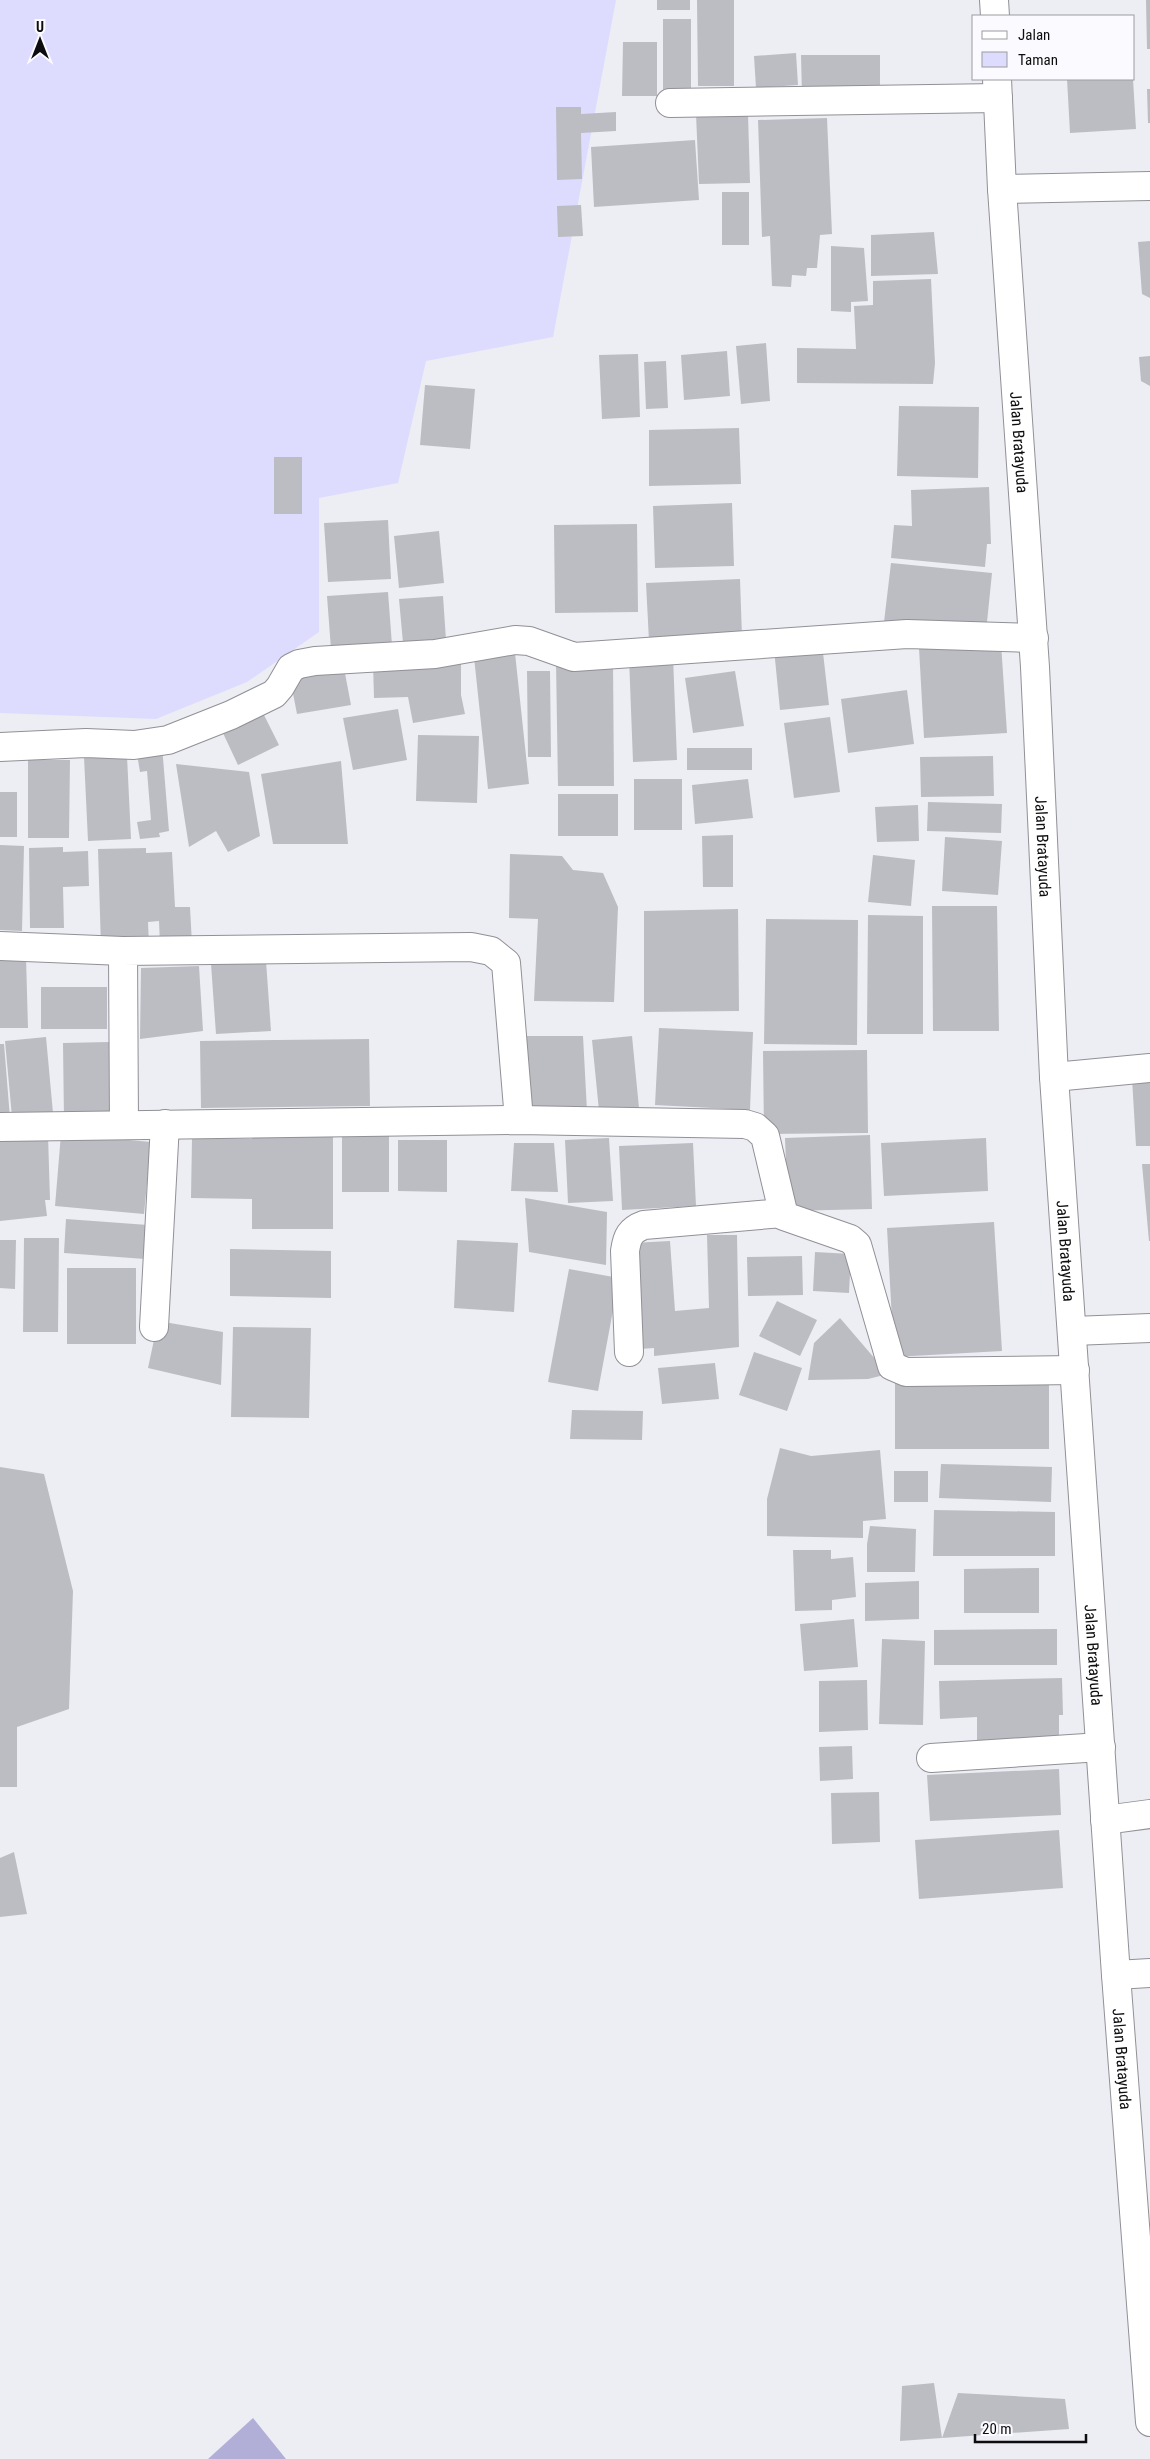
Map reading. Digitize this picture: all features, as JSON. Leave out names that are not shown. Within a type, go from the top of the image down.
[{"type":"street","points":[[994,0],[995,15]]},
{"type":"street","points":[[670,103],[998,88]]},
{"type":"street","name":"Jalan Bratayuda","points":[[998,88],[1002,189],[1034,638],[1054,1076],[1116,1975],[1142,2223],[1150,2422]]},
{"type":"street","points":[[1002,189],[1150,186]]},
{"type":"street","points":[[0,748],[86,743],[134,745],[168,740],[231,715],[274,694],[291,668],[315,660],[435,654],[515,640],[529,641],[574,657],[907,634],[1034,638]]},
{"type":"street","points":[[0,946],[123,951],[471,947],[492,951],[506,963],[519,1120]]},
{"type":"street","points":[[123,951],[124,1125]]},
{"type":"street","points":[[1054,1076],[1150,1068]]},
{"type":"street","points":[[0,1127],[519,1120],[745,1124],[755,1127],[765,1136],[783,1213],[787,1218],[850,1239],[857,1245],[892,1366],[906,1372],[1075,1370]]},
{"type":"street","points":[[154,1327],[165,1124]]},
{"type":"street","points":[[629,1352],[626,1251],[627,1241],[634,1229],[644,1226],[783,1213]]},
{"type":"street","points":[[1073,1331],[1150,1328]]},
{"type":"street","points":[[931,1758],[1101,1747]]},
{"type":"street","points":[[1105,1820],[1150,1814]]},
{"type":"street","points":[[1116,1975],[1150,1973]]},
{"type":"green space","points":[[0,0],[616,0],[553,337],[426,361],[398,483],[319,498],[319,632],[247,682],[156,719],[0,713]]},
{"type":"shaded area","points":[[253,2418],[286,2459],[208,2459]]},
{"type":"building","points":[[657,0],[690,0],[690,10],[657,10]]},
{"type":"building","points":[[697,0],[734,0],[734,86],[698,86]]},
{"type":"building","points":[[1146,0],[1150,0],[1150,49],[1147,49]]},
{"type":"building","points":[[663,19],[691,19],[691,90],[663,90]]},
{"type":"building","points":[[623,42],[657,42],[657,96],[622,96]]},
{"type":"building","points":[[796,53],[798,85],[756,88],[754,56]]},
{"type":"building","points":[[801,55],[880,55],[880,96],[802,96]]},
{"type":"building","points":[[1067,80],[1133,80],[1136,129],[1070,133]]},
{"type":"building","points":[[1147,89],[1150,89],[1150,123],[1148,123]]},
{"type":"building","points":[[556,107],[581,107],[581,114],[616,112],[616,131],[581,133],[582,179],[557,180]]},
{"type":"building","points":[[748,113],[750,183],[699,184],[696,114]]},
{"type":"building","points":[[827,118],[832,234],[820,235],[817,268],[807,268],[806,276],[792,275],[791,287],[772,286],[770,236],[762,237],[758,120]]},
{"type":"building","points":[[695,140],[699,200],[594,207],[591,147]]},
{"type":"building","points":[[722,192],[749,192],[749,245],[722,245]]},
{"type":"building","points":[[581,205],[583,236],[558,237],[557,206]]},
{"type":"building","points":[[934,232],[938,274],[871,276],[871,235]]},
{"type":"building","points":[[1150,241],[1150,298],[1142,294],[1138,242]]},
{"type":"building","points":[[831,246],[864,248],[868,301],[851,302],[851,312],[831,311]]},
{"type":"building","points":[[931,279],[935,363],[933,384],[797,383],[797,348],[856,349],[854,306],[873,305],[873,281]]},
{"type":"building","points":[[766,343],[770,401],[741,404],[736,346]]},
{"type":"building","points":[[727,351],[730,396],[684,400],[681,355]]},
{"type":"building","points":[[638,354],[640,417],[602,419],[599,355]]},
{"type":"building","points":[[1150,356],[1150,386],[1141,381],[1139,357]]},
{"type":"building","points":[[666,361],[668,408],[646,409],[644,362]]},
{"type":"building","points":[[425,385],[475,389],[470,449],[420,445]]},
{"type":"building","points":[[899,406],[979,407],[978,478],[897,476]]},
{"type":"building","points":[[739,428],[741,484],[649,486],[649,430]]},
{"type":"building","points":[[274,457],[302,457],[302,514],[274,514]]},
{"type":"building","points":[[989,487],[991,544],[987,544],[985,567],[891,558],[894,525],[912,526],[911,490]]},
{"type":"building","points":[[732,503],[734,566],[655,568],[653,506]]},
{"type":"building","points":[[388,520],[391,579],[328,582],[324,523]]},
{"type":"building","points":[[637,524],[638,612],[555,613],[554,525]]},
{"type":"building","points":[[439,531],[444,583],[399,588],[394,536]]},
{"type":"building","points":[[891,563],[992,573],[986,632],[884,622]]},
{"type":"building","points":[[740,579],[742,637],[649,641],[646,583]]},
{"type":"building","points":[[388,592],[392,645],[331,649],[327,596]]},
{"type":"building","points":[[443,596],[446,640],[403,643],[399,599]]},
{"type":"building","points":[[1001,643],[1007,733],[924,738],[919,648]]},
{"type":"building","points":[[822,644],[829,705],[780,710],[774,649]]},
{"type":"building","points":[[515,653],[529,784],[488,789],[474,657]]},
{"type":"building","points":[[673,656],[677,760],[633,762],[629,657]]},
{"type":"building","points":[[461,661],[461,695],[465,714],[413,723],[408,697],[374,698],[373,663]]},
{"type":"building","points":[[613,661],[614,786],[558,786],[556,662]]},
{"type":"building","points":[[344,668],[351,705],[297,714],[290,678]]},
{"type":"building","points":[[527,671],[550,671],[551,757],[528,757]]},
{"type":"building","points":[[735,671],[744,726],[693,733],[685,678]]},
{"type":"building","points":[[907,690],[914,744],[848,753],[841,699]]},
{"type":"building","points":[[398,709],[407,760],[353,770],[343,718]]},
{"type":"building","points":[[262,711],[279,745],[238,765],[222,731]]},
{"type":"building","points":[[830,717],[840,792],[794,798],[784,723]]},
{"type":"building","points":[[418,735],[479,736],[477,803],[416,801]]},
{"type":"building","points":[[162,746],[169,831],[159,833],[160,837],[140,839],[137,822],[151,820],[147,771],[140,772],[137,754]]},
{"type":"building","points":[[687,748],[752,748],[752,770],[687,770]]},
{"type":"building","points":[[127,756],[131,839],[88,841],[84,757]]},
{"type":"building","points":[[993,756],[994,796],[921,797],[920,757]]},
{"type":"building","points":[[28,760],[70,760],[69,838],[28,838]]},
{"type":"building","points":[[341,761],[348,844],[273,844],[261,774]]},
{"type":"building","points":[[176,764],[249,772],[260,836],[228,852],[216,831],[189,847]]},
{"type":"building","points":[[634,779],[682,779],[682,830],[634,830]]},
{"type":"building","points":[[748,779],[753,818],[695,824],[692,785]]},
{"type":"building","points":[[0,792],[17,792],[17,837],[0,837]]},
{"type":"building","points":[[558,794],[618,794],[618,836],[558,836]]},
{"type":"building","points":[[928,802],[1002,804],[1001,833],[927,831]]},
{"type":"building","points":[[918,805],[919,841],[877,842],[875,807]]},
{"type":"building","points":[[733,835],[733,887],[703,887],[702,836]]},
{"type":"building","points":[[945,837],[1002,841],[998,895],[942,891]]},
{"type":"building","points":[[0,845],[24,846],[22,931],[0,930]]},
{"type":"building","points":[[63,847],[63,852],[88,851],[89,886],[63,887],[64,928],[30,928],[29,848]]},
{"type":"building","points":[[146,848],[146,853],[172,852],[175,907],[190,907],[192,944],[160,945],[159,921],[148,922],[149,945],[101,947],[98,849]]},
{"type":"building","points":[[510,854],[562,856],[573,870],[603,873],[618,907],[614,1002],[534,1001],[538,919],[509,918]]},
{"type":"building","points":[[873,855],[915,860],[911,906],[868,902]]},
{"type":"building","points":[[932,906],[997,906],[999,1031],[933,1031]]},
{"type":"building","points":[[738,909],[739,1011],[644,1012],[644,911]]},
{"type":"building","points":[[868,915],[923,916],[923,1034],[867,1034]]},
{"type":"building","points":[[766,919],[858,920],[857,1045],[764,1044]]},
{"type":"building","points":[[26,957],[28,1028],[0,1028],[0,958]]},
{"type":"building","points":[[266,961],[271,1031],[216,1034],[211,964]]},
{"type":"building","points":[[199,966],[203,1031],[140,1039],[141,968]]},
{"type":"building","points":[[41,987],[107,987],[107,1029],[41,1029]]},
{"type":"building","points":[[659,1028],[753,1032],[750,1110],[655,1105]]},
{"type":"building","points":[[527,1036],[583,1036],[587,1111],[524,1105]]},
{"type":"building","points":[[632,1036],[639,1108],[599,1111],[592,1040]]},
{"type":"building","points":[[46,1037],[53,1113],[12,1117],[5,1041]]},
{"type":"building","points":[[369,1039],[370,1106],[201,1108],[200,1041]]},
{"type":"building","points":[[109,1042],[110,1119],[64,1120],[63,1043]]},
{"type":"building","points":[[0,1044],[4,1044],[10,1118],[0,1119]]},
{"type":"building","points":[[867,1050],[868,1133],[764,1134],[763,1051]]},
{"type":"building","points":[[1150,1077],[1150,1146],[1136,1146],[1132,1078]]},
{"type":"building","points":[[61,1134],[151,1142],[144,1214],[55,1206]]},
{"type":"building","points":[[252,1134],[333,1134],[333,1229],[252,1229],[252,1199],[191,1198],[192,1138],[252,1139]]},
{"type":"building","points":[[48,1135],[50,1200],[45,1200],[47,1216],[0,1221],[0,1137]]},
{"type":"building","points":[[342,1135],[389,1135],[389,1192],[342,1192]]},
{"type":"building","points":[[870,1135],[872,1209],[788,1211],[785,1138]]},
{"type":"building","points":[[609,1138],[613,1201],[568,1203],[565,1140]]},
{"type":"building","points":[[986,1138],[988,1191],[884,1196],[881,1143]]},
{"type":"building","points":[[398,1140],[447,1140],[447,1192],[398,1191]]},
{"type":"building","points":[[514,1143],[554,1143],[558,1192],[511,1191]]},
{"type":"building","points":[[693,1143],[696,1206],[622,1210],[619,1146]]},
{"type":"building","points":[[1142,1164],[1150,1164],[1150,1241],[1149,1241]]},
{"type":"building","points":[[525,1198],[607,1212],[606,1265],[529,1252]]},
{"type":"building","points":[[66,1219],[148,1225],[145,1259],[64,1253]]},
{"type":"building","points":[[994,1222],[1002,1351],[894,1357],[887,1228]]},
{"type":"building","points":[[707,1235],[737,1235],[739,1347],[654,1356],[654,1348],[640,1349],[632,1243],[670,1241],[675,1311],[709,1308]]},
{"type":"building","points":[[24,1238],[59,1238],[58,1332],[23,1332]]},
{"type":"building","points":[[0,1240],[16,1240],[15,1289],[0,1288]]},
{"type":"building","points":[[457,1240],[518,1243],[514,1312],[454,1308]]},
{"type":"building","points":[[230,1249],[331,1251],[331,1298],[230,1296]]},
{"type":"building","points":[[815,1252],[851,1254],[849,1293],[813,1291]]},
{"type":"building","points":[[802,1256],[803,1295],[748,1296],[747,1257]]},
{"type":"building","points":[[67,1268],[136,1268],[136,1344],[67,1344]]},
{"type":"building","points":[[569,1269],[619,1278],[598,1391],[548,1382]]},
{"type":"building","points":[[777,1301],[817,1320],[800,1356],[759,1336]]},
{"type":"building","points":[[840,1318],[888,1374],[868,1379],[808,1380],[814,1343]]},
{"type":"building","points":[[158,1321],[223,1332],[221,1385],[148,1368]]},
{"type":"building","points":[[233,1327],[311,1328],[309,1418],[231,1417]]},
{"type":"building","points":[[754,1352],[802,1368],[787,1411],[739,1395]]},
{"type":"building","points":[[715,1363],[719,1399],[662,1404],[658,1368]]},
{"type":"building","points":[[895,1382],[1049,1382],[1049,1449],[895,1449]]},
{"type":"building","points":[[572,1410],[643,1411],[642,1440],[570,1439]]},
{"type":"building","points":[[780,1448],[811,1456],[880,1450],[886,1519],[863,1521],[863,1538],[767,1536],[767,1499]]},
{"type":"building","points":[[941,1464],[1052,1467],[1051,1502],[939,1498]]},
{"type":"building","points":[[0,1467],[44,1474],[73,1591],[69,1709],[17,1727],[17,1787],[0,1787]]},
{"type":"building","points":[[894,1471],[928,1471],[928,1502],[894,1502]]},
{"type":"building","points":[[934,1510],[1055,1512],[1055,1556],[933,1556]]},
{"type":"building","points":[[870,1526],[916,1529],[915,1572],[867,1572],[867,1544]]},
{"type":"building","points":[[793,1550],[831,1550],[831,1559],[853,1557],[856,1597],[832,1600],[832,1610],[795,1611]]},
{"type":"building","points":[[1039,1568],[1039,1613],[964,1613],[964,1569]]},
{"type":"building","points":[[919,1581],[919,1619],[865,1621],[865,1583]]},
{"type":"building","points":[[854,1619],[858,1667],[804,1671],[800,1624]]},
{"type":"building","points":[[1057,1629],[1057,1665],[934,1665],[934,1630]]},
{"type":"building","points":[[882,1639],[925,1641],[923,1725],[879,1724]]},
{"type":"building","points":[[1062,1678],[1063,1715],[1059,1715],[1059,1739],[977,1741],[977,1717],[940,1719],[939,1681]]},
{"type":"building","points":[[867,1680],[868,1730],[819,1732],[819,1681]]},
{"type":"building","points":[[852,1746],[853,1779],[820,1781],[819,1747]]},
{"type":"building","points":[[1059,1769],[1061,1815],[930,1821],[927,1775]]},
{"type":"building","points":[[879,1792],[880,1842],[832,1844],[831,1793]]},
{"type":"building","points":[[1059,1830],[1063,1888],[919,1899],[915,1840]]},
{"type":"building","points":[[14,1852],[27,1914],[0,1917],[0,1858]]},
{"type":"building","points":[[934,2383],[942,2438],[958,2393],[1065,2399],[1069,2429],[900,2441],[902,2386]]}]
